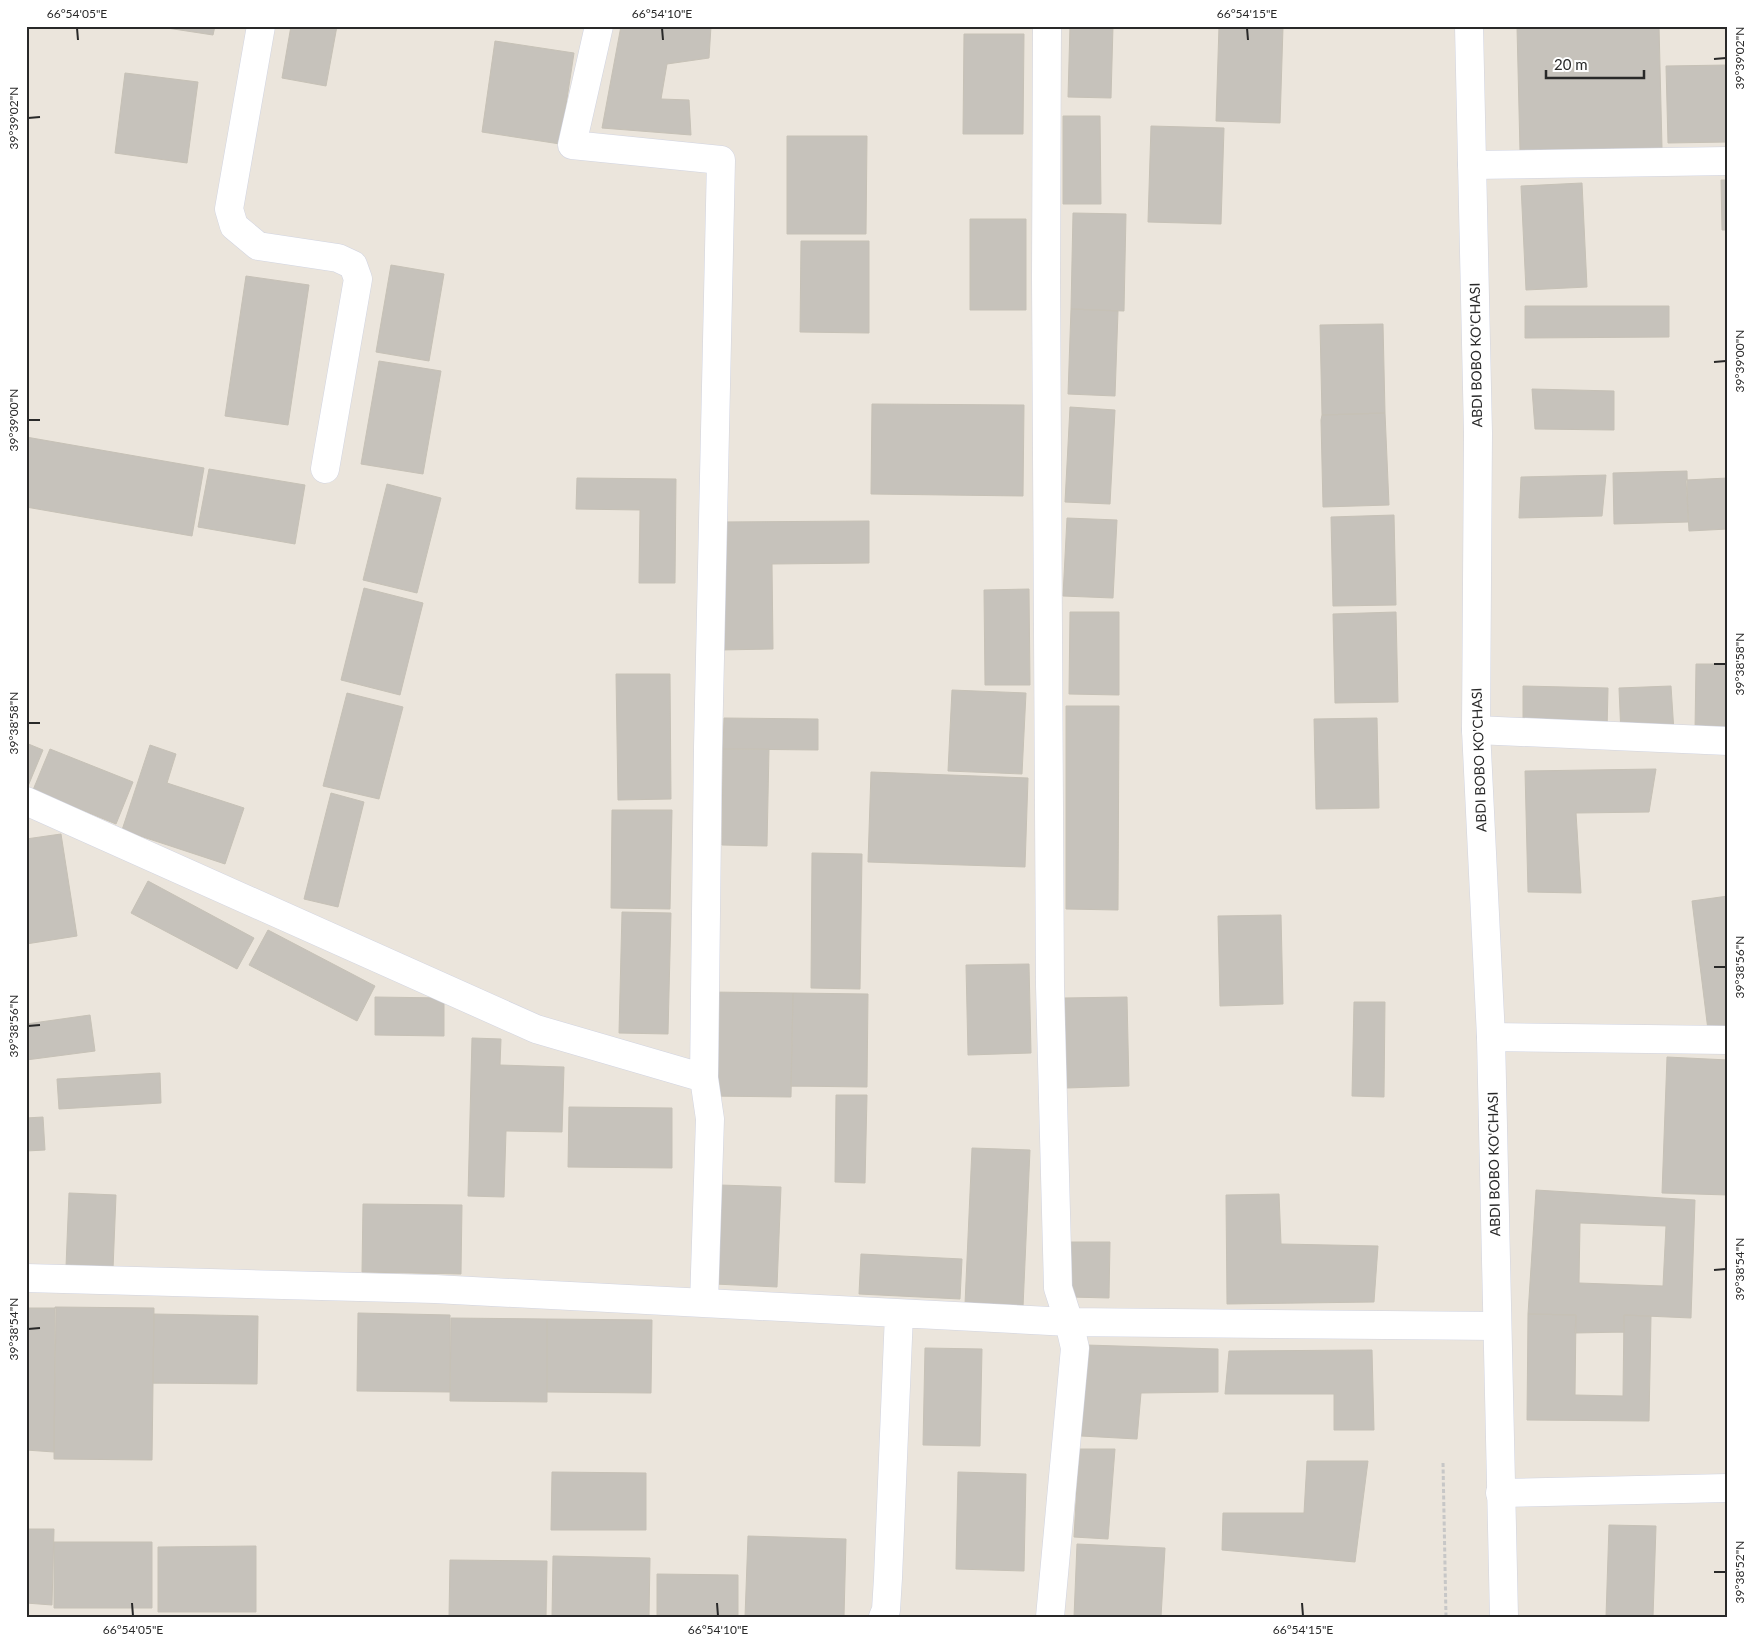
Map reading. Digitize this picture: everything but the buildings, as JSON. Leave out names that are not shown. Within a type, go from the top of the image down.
[{"type":"street","points":[[261,26],[229,208],[234,226],[258,246],[338,258],[353,265],[358,279],[325,469]]},
{"type":"street","points":[[599,26],[572,145],[721,160],[708,738],[704,1078],[710,1119],[704,1304]]},
{"type":"street","points":[[1047,26],[1046,278],[1050,986],[1058,1288],[1070,1322],[1075,1348],[1050,1617]]},
{"type":"street","name":"ABDI BOBO KO'CHASI","points":[[1469,26],[1478,433],[1476,730],[1491,1037],[1500,1493]]},
{"type":"street","points":[[1472,165],[1728,161]]},
{"type":"street","points":[[1476,730],[1728,741]]},
{"type":"street","points":[[26,802],[536,1029],[704,1078]]},
{"type":"street","points":[[1491,1037],[1728,1040]]},
{"type":"street","points":[[26,1278],[435,1290],[1070,1322],[1497,1326]]},
{"type":"street","points":[[883,1617],[886,1610],[888,1578],[899,1314]]},
{"type":"street","points":[[1504,1617],[1500,1493],[1728,1488]]},
{"type":"path","points":[[1442,1463],[1446,1617]]}]
